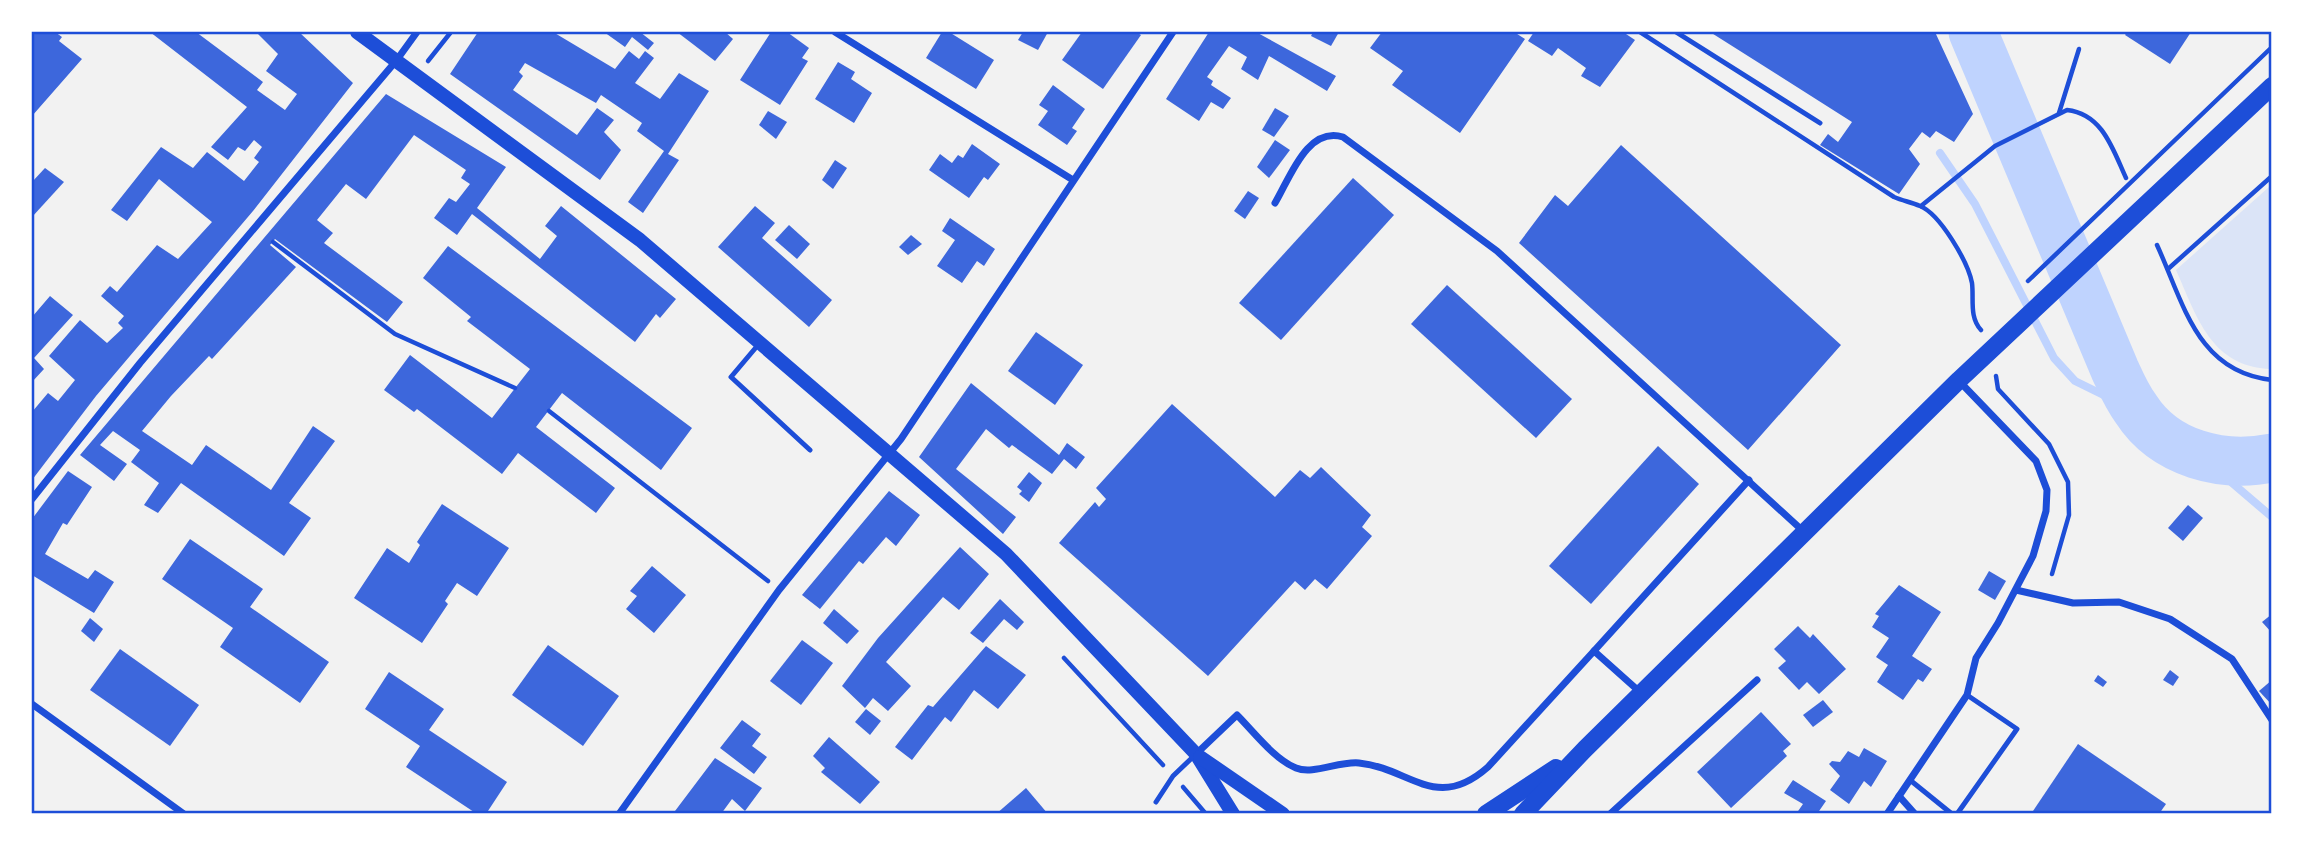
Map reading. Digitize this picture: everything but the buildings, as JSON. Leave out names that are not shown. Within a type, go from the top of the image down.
[{"type":"main road","points":[[357,32],[640,240],[1006,554],[1196,754],[1233,814]]},
{"type":"main road","points":[[1523,814],[1585,749],[1643,695],[2008,332],[2272,86]]},
{"type":"main road","points":[[1486,814],[1585,749]]},
{"type":"main road","points":[[1196,754],[1283,814]]},
{"type":"street","points":[[32,499],[140,363],[396,61],[416,32]]},
{"type":"street","points":[[835,32],[1073,180]]},
{"type":"street","points":[[619,814],[779,590],[901,439],[1173,32]]},
{"type":"street","points":[[1275,203],[1315,140],[1329,135],[1343,137],[1496,251],[1806,533]]},
{"type":"street","points":[[1887,814],[1968,695],[1976,659],[2016,590],[2043,525],[2048,499],[2045,480],[2030,453],[1959,380]]},
{"type":"street","points":[[1196,754],[1237,715],[1285,761],[1303,771],[1330,764],[1362,763],[1435,788],[1459,785],[1488,767],[1749,480]]},
{"type":"street","points":[[2016,590],[2073,603],[2108,602],[2135,606],[2180,624],[2232,659],[2272,720]]},
{"type":"street","points":[[1594,651],[1643,695]]},
{"type":"street","points":[[1610,814],[1757,680]]},
{"type":"street","points":[[32,704],[184,814]]},
{"type":"street","points":[[1899,796],[1915,814]]},
{"type":"lane","points":[[1676,32],[1820,123]]},
{"type":"lane","points":[[760,342],[732,377],[810,450]]},
{"type":"lane","points":[[1958,814],[2017,729],[1968,695]]},
{"type":"lane","points":[[1156,802],[1173,776],[1196,754]]},
{"type":"lane","points":[[1910,780],[1952,814]]},
{"type":"path","points":[[416,75],[451,32]]},
{"type":"path","points":[[1640,32],[1894,197],[1921,206],[1950,235],[1965,263],[1972,282],[1975,323],[1986,334]]},
{"type":"path","points":[[2021,288],[2272,47]]},
{"type":"path","points":[[2059,113],[2079,49]]},
{"type":"path","points":[[1921,206],[1995,146],[2059,113],[2077,111],[2096,122],[2107,136],[2126,178]]},
{"type":"path","points":[[2168,270],[2272,176]]},
{"type":"path","points":[[273,242],[395,334],[515,388]]},
{"type":"path","points":[[2157,245],[2203,343],[2229,368],[2253,378],[2272,380]]},
{"type":"path","points":[[1999,370],[1994,379],[2003,395]]},
{"type":"path","points":[[549,411],[779,590]]},
{"type":"path","points":[[1064,658],[1206,814]]},
{"type":"shaded area","points":[[2269,187],[2272,192],[2271,369],[2251,366],[2220,349],[2199,321],[2176,270]]},
{"type":"waterway","points":[[1973,32],[2115,370],[2133,404],[2162,437],[2196,454],[2234,461],[2272,458]]},
{"type":"waterway","points":[[1940,153],[1975,204],[2054,358],[2075,381],[2136,411]]},
{"type":"waterway","points":[[2203,458],[2272,517]]}]
